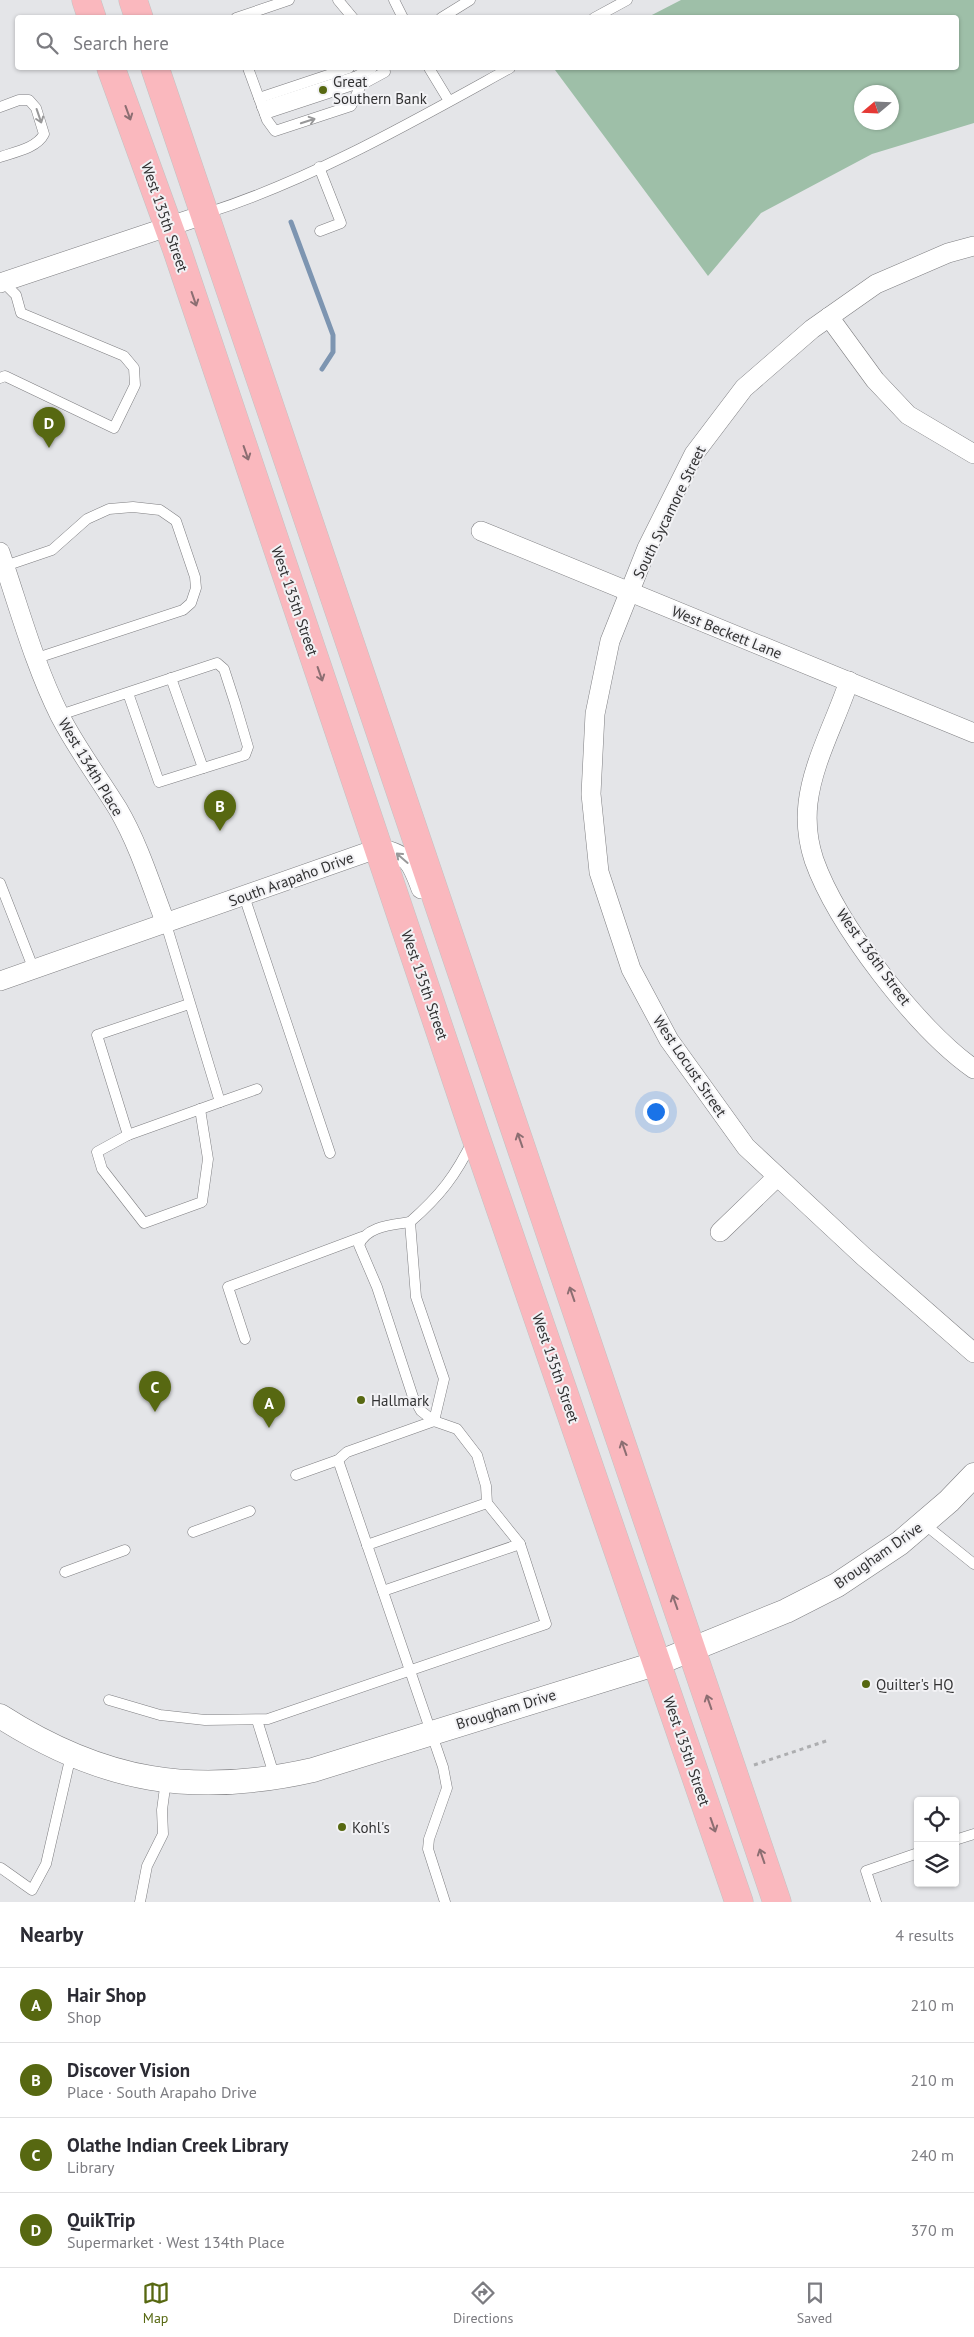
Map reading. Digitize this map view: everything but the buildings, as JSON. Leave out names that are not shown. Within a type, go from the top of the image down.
[{"type":"main road","points":[[86,0],[91,15]]},
{"type":"main road","points":[[133,0],[138,15]]},
{"type":"main road","name":"West 135th Street","points":[[112,70],[169,226],[475,1135],[739,1902]]},
{"type":"main road","points":[[156,70],[203,215],[481,1026],[777,1902]]},
{"type":"street","points":[[2,282],[203,215]]},
{"type":"street","name":"South Sycamore Street","points":[[630,592],[647,548],[694,454],[744,388],[830,317],[876,284],[948,253],[974,246]]},
{"type":"street","points":[[830,317],[874,380],[908,415],[974,454]]},
{"type":"street","name":"West Beckett Lane","points":[[481,531],[974,732]]},
{"type":"street","name":"West 134th Place","points":[[2,559],[37,658],[60,715],[79,751],[123,819],[140,853],[166,924]]},
{"type":"street","name":"West Locust Street","points":[[630,592],[610,641],[595,714],[592,794],[598,872],[631,969],[669,1040],[746,1147],[864,1256],[974,1353]]},
{"type":"street","name":"West 136th Street","points":[[849,681],[814,773],[808,803],[808,823],[814,859],[836,906],[857,939],[896,992],[930,1030],[974,1069]]},
{"type":"street","points":[[379,848],[399,853],[414,869],[456,993],[481,1026]]},
{"type":"street","name":"South Arapaho Drive","points":[[0,981],[379,848]]},
{"type":"street","points":[[720,1232],[777,1177]]},
{"type":"street","name":"Brougham Drive","points":[[0,1716],[33,1737],[71,1755],[104,1767],[166,1780],[208,1784],[237,1783],[313,1770],[658,1663],[786,1611],[837,1585],[900,1543],[949,1501],[974,1475]]},
{"type":"lane","points":[[245,15],[289,0]]},
{"type":"lane","points":[[338,0],[350,15]]},
{"type":"lane","points":[[394,0],[402,15]]},
{"type":"lane","points":[[446,15],[470,0]]},
{"type":"lane","points":[[600,15],[627,0]]},
{"type":"lane","points":[[249,70],[263,110],[275,131],[352,106],[361,86],[385,72],[384,70]]},
{"type":"lane","points":[[263,110],[345,70]]},
{"type":"lane","points":[[263,110],[368,70]]},
{"type":"lane","points":[[430,70],[449,101]]},
{"type":"lane","points":[[203,215],[230,206],[320,168],[387,135],[506,70]]},
{"type":"lane","points":[[263,110],[356,84],[361,86]]},
{"type":"lane","points":[[0,107],[19,100],[28,100],[36,108],[44,134],[41,140],[34,145],[0,157]]},
{"type":"lane","points":[[320,168],[341,223],[320,232]]},
{"type":"lane","points":[[0,378],[5,376],[114,428],[135,385],[134,368],[124,356],[21,313],[16,295],[2,282]]},
{"type":"lane","points":[[2,559],[52,550],[87,519],[109,509],[133,507],[160,510],[176,521],[195,577],[196,588],[191,602],[183,610],[37,658]]},
{"type":"lane","points":[[60,715],[217,663],[224,670],[248,747],[245,755],[159,782],[128,693]]},
{"type":"lane","points":[[172,678],[202,768]]},
{"type":"lane","points":[[0,882],[34,970]]},
{"type":"lane","points":[[244,896],[330,1153]]},
{"type":"lane","points":[[166,924],[220,1102]]},
{"type":"lane","points":[[128,1135],[97,1035],[189,1004]]},
{"type":"lane","points":[[200,1109],[208,1159],[202,1202],[144,1223],[102,1169],[97,1152],[128,1135],[200,1109],[257,1089]]},
{"type":"lane","points":[[245,1339],[228,1287],[362,1237],[380,1227],[410,1222],[448,1185],[459,1168],[475,1135]]},
{"type":"lane","points":[[410,1222],[416,1297],[444,1379],[434,1421]]},
{"type":"lane","points":[[109,1700],[160,1715],[206,1720],[268,1719],[546,1624],[520,1544],[487,1503],[486,1486],[477,1455],[457,1429],[434,1421],[421,1412],[412,1397],[377,1287],[359,1245],[362,1237]]},
{"type":"lane","points":[[296,1475],[338,1460],[346,1452],[434,1421]]},
{"type":"lane","points":[[338,1460],[443,1767],[447,1788],[429,1839],[428,1849],[445,1902]]},
{"type":"lane","points":[[367,1545],[487,1503]]},
{"type":"lane","points":[[193,1532],[250,1511]]},
{"type":"lane","points":[[924,1523],[974,1564]]},
{"type":"lane","points":[[383,1591],[520,1544]]},
{"type":"lane","points":[[65,1572],[125,1550]]},
{"type":"lane","points":[[257,1720],[275,1778]]},
{"type":"lane","points":[[1,1868],[32,1890],[46,1864],[71,1755]]},
{"type":"lane","points":[[140,1902],[147,1866],[163,1834],[162,1810],[166,1780]]},
{"type":"lane","points":[[959,1839],[974,1834]]},
{"type":"lane","points":[[876,1902],[866,1870],[914,1854]]},
{"type":"path","points":[[754,1765],[829,1740]]},
{"type":"green space","points":[[681,0],[974,0],[974,123],[872,154],[761,213],[708,276],[555,70],[959,70],[959,15],[652,15]]},
{"type":"waterway","points":[[291,222],[333,335],[333,352],[322,369]]},
{"type":"place","name":"Great Southern Bank","points":[[323,90]]},
{"type":"place","name":"QuikTrip","points":[[49,448]]},
{"type":"place","name":"Discover Vision","points":[[220,831]]},
{"type":"place","name":"Hallmark","points":[[361,1400]]},
{"type":"place","name":"Olathe Indian Creek Library","points":[[155,1412]]},
{"type":"place","name":"Hair Shop","points":[[269,1428]]},
{"type":"place","name":"Quilter's HQ","points":[[866,1684]]},
{"type":"place","name":"Kohl's","points":[[342,1827]]}]
